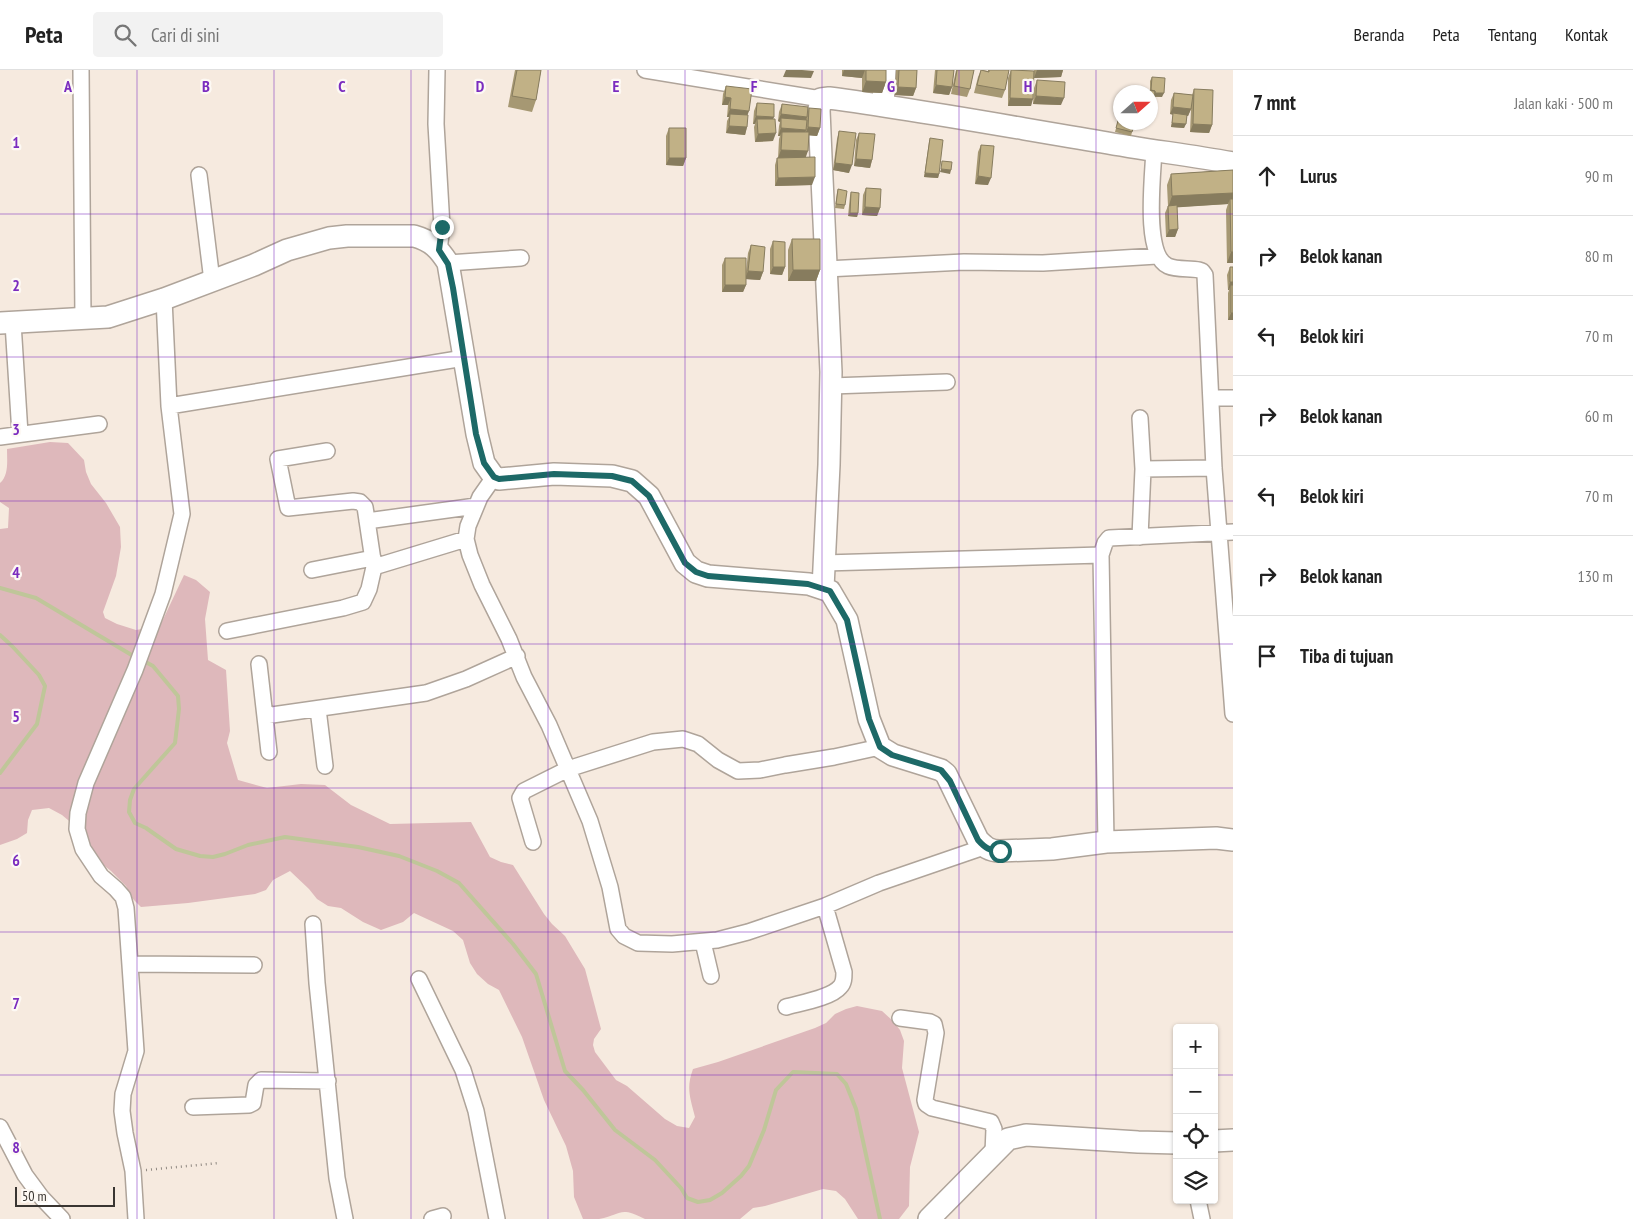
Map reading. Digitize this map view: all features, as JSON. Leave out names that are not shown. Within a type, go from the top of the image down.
[{"type":"main road","points":[[883,105],[885,70]]},
{"type":"main road","points":[[823,588],[831,386],[819,110],[821,99],[829,98],[883,105],[1233,163]]},
{"type":"main road","points":[[6,323],[108,317],[164,299],[287,250],[329,238],[347,236],[414,236],[423,238],[444,257],[464,358],[476,434],[484,463],[494,477],[499,479],[554,474],[612,476],[632,481],[649,496],[685,563],[696,572],[708,576],[808,584],[830,591],[847,620],[869,719],[880,747],[892,755],[941,770],[946,774],[978,840],[984,847],[992,851],[1000,851],[1052,849],[1106,842],[1216,838],[1233,840]]},
{"type":"main road","points":[[929,1219],[1008,1139],[1026,1135],[1173,1143]]},
{"type":"main road","points":[[1218,1141],[1233,1140]]},
{"type":"street","points":[[81,70],[83,319]]},
{"type":"street","points":[[437,70],[436,124],[444,257],[521,258]]},
{"type":"street","points":[[645,70],[821,99]]},
{"type":"street","points":[[1154,150],[1151,206],[1157,256],[1162,263],[1169,267],[1199,270],[1205,275],[1214,468],[1226,532],[1233,714]]},
{"type":"street","points":[[199,175],[212,281]]},
{"type":"street","points":[[826,270],[964,262],[1043,263],[1157,256]]},
{"type":"street","points":[[136,1219],[133,1171],[122,1111],[123,1094],[136,1051],[126,908],[123,897],[102,876],[83,849],[77,829],[78,813],[86,783],[135,670],[163,594],[182,514],[169,406],[164,299]]},
{"type":"street","points":[[6,323],[20,434]]},
{"type":"street","points":[[169,406],[464,358]]},
{"type":"street","points":[[831,386],[948,382]]},
{"type":"street","points":[[1211,398],[1233,398]]},
{"type":"street","points":[[1140,418],[1143,469],[1140,537]]},
{"type":"street","points":[[0,437],[99,424]]},
{"type":"street","points":[[228,631],[343,608],[363,602],[369,589],[374,562],[365,507],[360,502],[353,501],[288,508],[278,459],[327,451]]},
{"type":"street","points":[[1143,469],[1214,468]]},
{"type":"street","points":[[494,477],[480,497],[468,526],[466,539],[470,555],[524,677],[549,725],[590,821],[610,887],[618,929],[624,936],[638,942],[672,944],[717,940],[748,932],[825,906],[879,883],[984,847]]},
{"type":"street","points":[[367,520],[476,506]]},
{"type":"street","points":[[1106,842],[1101,555],[1105,543],[1109,538],[1226,532]]},
{"type":"street","points":[[312,570],[374,562],[466,539]]},
{"type":"street","points":[[824,563],[1101,555]]},
{"type":"street","points":[[265,716],[426,693],[466,679],[516,656]]},
{"type":"street","points":[[259,664],[269,752]]},
{"type":"street","points":[[318,709],[325,766]]},
{"type":"street","points":[[533,842],[520,798],[524,791],[568,769],[653,742],[683,740],[698,744],[718,760],[738,771],[760,770],[880,747]]},
{"type":"street","points":[[786,1007],[833,993],[841,986],[844,980],[844,972],[825,906]]},
{"type":"street","points":[[313,924],[338,1178],[345,1219]]},
{"type":"street","points":[[703,942],[711,976]]},
{"type":"street","points":[[130,964],[254,965]]},
{"type":"street","points":[[420,979],[463,1070],[476,1111],[497,1219]]},
{"type":"street","points":[[900,1018],[930,1022],[936,1028],[925,1100],[926,1104],[932,1108],[991,1122],[994,1129],[993,1153]]},
{"type":"street","points":[[192,1106],[249,1105],[253,1103],[256,1085],[261,1080],[328,1081]]},
{"type":"street","points":[[0,1126],[25,1175],[42,1198],[62,1219]]},
{"type":"street","points":[[1199,1204],[1202,1219]]},
{"type":"path","points":[[133,1171],[219,1163]]},
{"type":"shaded area","points":[[50,442],[68,443],[84,460],[91,484],[106,503],[120,527],[121,547],[116,576],[103,612],[105,618],[136,630],[160,626],[184,575],[196,580],[210,592],[205,619],[208,660],[226,670],[230,731],[227,743],[238,780],[267,788],[301,784],[325,785],[351,805],[390,824],[471,822],[490,857],[513,865],[544,914],[565,936],[585,969],[601,1029],[594,1039],[595,1052],[616,1080],[627,1086],[665,1119],[677,1126],[689,1128],[695,1117],[689,1087],[693,1069],[815,1028],[826,1023],[835,1014],[857,1006],[882,1011],[893,1021],[900,1030],[904,1041],[902,1068],[919,1132],[910,1167],[909,1206],[899,1219],[858,1219],[845,1199],[836,1191],[823,1189],[753,1208],[740,1219],[645,1219],[637,1215],[621,1212],[599,1219],[583,1219],[574,1197],[573,1171],[566,1146],[544,1100],[522,1037],[499,990],[488,984],[477,974],[470,963],[463,940],[453,931],[414,913],[403,922],[381,930],[363,922],[341,908],[328,906],[317,899],[290,871],[273,880],[266,890],[255,894],[141,907],[132,898],[126,886],[101,863],[81,831],[62,815],[49,808],[32,810],[28,820],[27,833],[0,845],[0,529],[8,528],[9,508],[0,502],[0,483],[6,472],[7,449]]},
{"type":"building","points":[[517,70],[541,70],[536,100],[512,96]]},
{"type":"building","points":[[866,70],[886,70],[886,82],[866,81]]},
{"type":"building","points":[[899,70],[917,70],[916,88],[898,87]]},
{"type":"building","points":[[937,70],[954,70],[952,87],[936,85]]},
{"type":"building","points":[[957,70],[974,70],[970,89],[954,86]]},
{"type":"building","points":[[981,70],[989,72],[989,70],[1009,70],[1005,90],[977,85]]},
{"type":"building","points":[[1011,70],[1034,71],[1033,99],[1010,98]]},
{"type":"building","points":[[1152,77],[1165,78],[1164,93],[1158,93],[1158,85],[1151,85]]},
{"type":"building","points":[[1037,80],[1065,82],[1064,98],[1036,96]]},
{"type":"building","points":[[726,86],[752,89],[749,111],[730,109],[731,98],[725,97]]},
{"type":"building","points":[[1194,89],[1213,90],[1212,125],[1193,124]]},
{"type":"building","points":[[1174,93],[1193,95],[1191,109],[1173,107]]},
{"type":"building","points":[[757,103],[774,104],[774,117],[756,116]]},
{"type":"building","points":[[782,104],[808,107],[807,117],[781,114]]},
{"type":"building","points":[[809,108],[821,109],[820,128],[808,127]]},
{"type":"building","points":[[1173,113],[1187,115],[1186,124],[1172,123]]},
{"type":"building","points":[[730,114],[748,115],[747,127],[729,126]]},
{"type":"building","points":[[781,118],[807,120],[806,130],[781,128]]},
{"type":"building","points":[[757,119],[775,119],[776,133],[758,134]]},
{"type":"building","points":[[669,128],[686,128],[686,158],[669,158]]},
{"type":"building","points":[[839,131],[856,133],[852,165],[835,163]]},
{"type":"building","points":[[782,132],[809,132],[808,151],[781,150]]},
{"type":"building","points":[[859,133],[875,134],[872,160],[856,159]]},
{"type":"building","points":[[930,138],[943,140],[939,174],[925,173]]},
{"type":"building","points":[[981,145],[994,146],[991,178],[978,176]]},
{"type":"building","points":[[815,157],[815,177],[778,178],[777,158]]},
{"type":"building","points":[[942,161],[952,162],[951,170],[941,169]]},
{"type":"building","points":[[1233,170],[1233,193],[1172,196],[1171,174]]},
{"type":"building","points":[[866,188],[881,189],[880,208],[865,207]]},
{"type":"building","points":[[838,189],[847,191],[845,205],[836,204]]},
{"type":"building","points":[[851,192],[859,193],[858,213],[850,213]]},
{"type":"building","points":[[1230,199],[1233,199],[1233,252],[1231,252]]},
{"type":"building","points":[[1177,205],[1178,229],[1169,230],[1168,206]]},
{"type":"building","points":[[792,239],[820,239],[820,270],[793,270]]},
{"type":"building","points":[[773,241],[785,242],[785,267],[773,267]]},
{"type":"building","points":[[751,245],[765,247],[763,272],[748,271]]},
{"type":"building","points":[[725,258],[746,258],[746,285],[725,285]]},
{"type":"building","points":[[1230,267],[1233,267],[1233,282],[1230,282]]},
{"type":"building","points":[[1231,285],[1233,285],[1233,313],[1231,313]]},
{"type":"waterway","points":[[0,588],[36,598],[135,657]]},
{"type":"waterway","points":[[0,635],[39,675],[45,686],[37,724],[0,773]]},
{"type":"waterway","points":[[142,660],[153,666],[178,696],[179,709],[175,743],[134,789],[130,800],[129,812],[135,823],[146,828],[176,849],[200,856],[213,857],[248,845],[285,837],[358,847],[399,856],[437,871],[459,883],[513,944],[536,974],[565,1071],[615,1130],[655,1160],[681,1188],[687,1198],[698,1202],[710,1200],[722,1193],[749,1166],[764,1130],[776,1090],[793,1072],[837,1074],[846,1084],[856,1109],[880,1219]]},
{"type":"route","points":[[442,227],[439,250],[448,264],[453,288],[473,405],[476,434],[484,463],[494,477],[499,479],[554,474],[612,476],[632,481],[649,496],[685,563],[696,572],[708,576],[808,584],[830,591],[847,620],[869,719],[880,747],[892,755],[925,764],[946,774],[978,840],[984,847],[992,851],[1000,851]]}]
